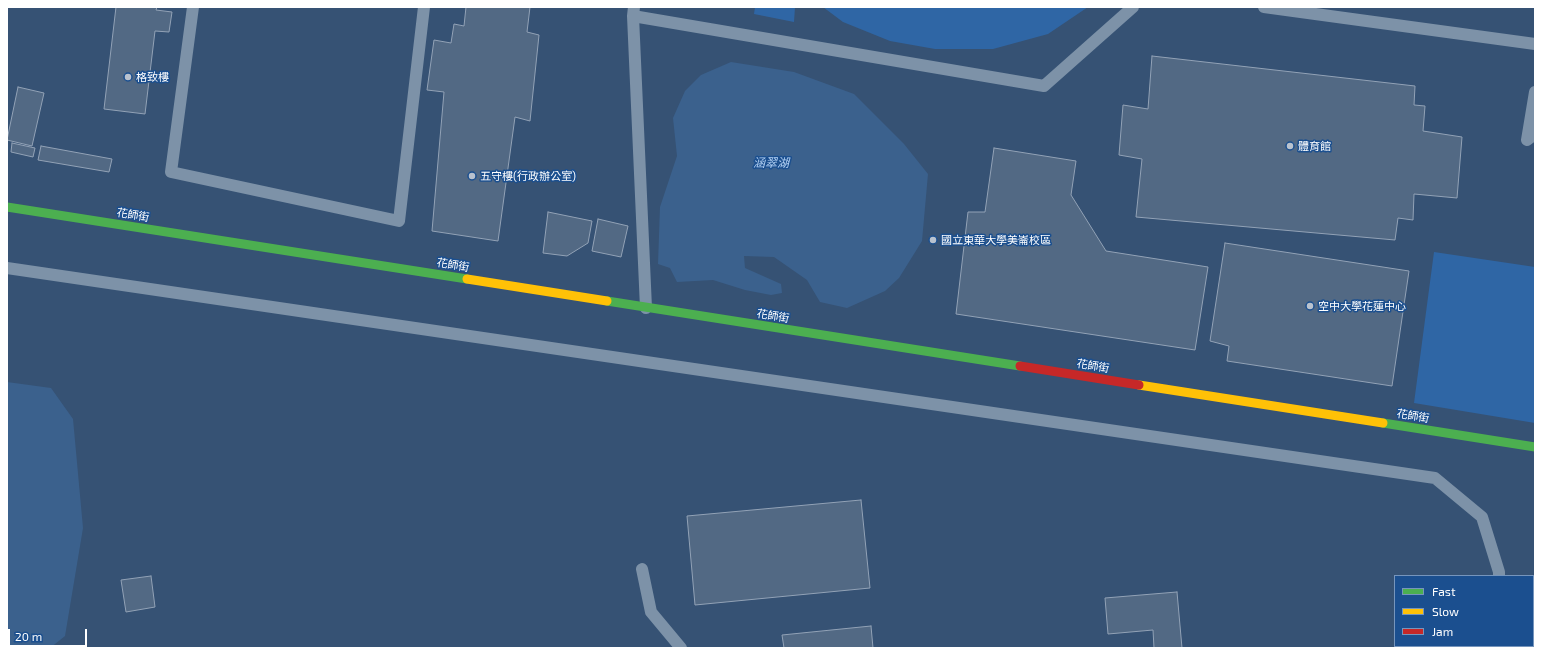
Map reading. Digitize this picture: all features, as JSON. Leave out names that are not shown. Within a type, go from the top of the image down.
[{"type":"street","name":"花師街","points":[[7,207],[1535,447]]},
{"type":"lane","points":[[194,7],[171,172],[399,221],[424,7]]},
{"type":"lane","points":[[646,308],[633,11],[1044,86],[1133,7]]},
{"type":"lane","points":[[1264,7],[1535,44]]},
{"type":"lane","points":[[1535,92],[1527,140],[1535,134]]},
{"type":"lane","points":[[7,268],[1435,478],[1482,517],[1499,575]]},
{"type":"lane","points":[[642,569],[651,612],[681,648]]},
{"type":"shaded area","points":[[755,7],[795,7],[794,22],[754,14]]},
{"type":"shaded area","points":[[823,7],[1088,7],[1048,34],[993,49],[935,49],[890,41],[843,22]]},
{"type":"shaded area","points":[[1434,252],[1535,267],[1535,423],[1414,403]]},
{"type":"water","name":"涵翠湖","points":[[731,62],[794,72],[854,94],[904,144],[928,174],[922,241],[899,278],[885,291],[847,308],[820,302],[807,280],[774,257],[744,256],[745,268],[781,284],[782,293],[771,295],[745,290],[713,280],[677,282],[670,268],[658,264],[660,207],[677,156],[673,118],[685,91],[701,75]]},
{"type":"water","points":[[7,382],[51,388],[73,419],[83,528],[65,636],[50,648],[7,648]]},
{"type":"building","name":"格致樓","points":[[116,7],[157,7],[156,10],[172,12],[169,32],[155,31],[145,114],[104,109]]},
{"type":"building","name":"五守樓(行政辦公室)","points":[[466,7],[530,7],[527,32],[539,35],[530,121],[515,117],[498,241],[432,231],[444,92],[427,90],[434,40],[451,43],[454,24],[464,26]]},
{"type":"building","name":"體育館","points":[[1152,56],[1415,86],[1414,105],[1425,106],[1423,131],[1462,137],[1457,198],[1414,194],[1413,220],[1398,218],[1395,240],[1136,217],[1142,159],[1119,155],[1123,105],[1148,109]]},
{"type":"building","points":[[18,87],[44,93],[32,146],[7,140]]},
{"type":"building","points":[[12,143],[35,148],[33,157],[11,152]]},
{"type":"building","points":[[41,146],[112,159],[109,172],[38,160]]},
{"type":"building","points":[[994,148],[1076,161],[1071,195],[1106,251],[1208,267],[1195,350],[956,314],[968,212],[985,212]]},
{"type":"building","points":[[548,212],[592,221],[588,243],[567,256],[543,253]]},
{"type":"building","points":[[598,219],[628,226],[621,257],[592,251]]},
{"type":"building","name":"空中大學花蓮中心","points":[[1225,243],[1409,271],[1392,386],[1227,361],[1229,346],[1210,341]]},
{"type":"building","points":[[861,500],[870,588],[695,605],[687,516]]},
{"type":"building","points":[[151,576],[155,607],[126,612],[121,580]]},
{"type":"building","points":[[1177,592],[1182,648],[1154,648],[1153,630],[1108,634],[1105,598]]},
{"type":"building","points":[[871,626],[873,648],[784,648],[782,635]]},
{"type":"traffic: fast","points":[[7,207],[467,279]]},
{"type":"traffic: fast","points":[[607,301],[1020,366]]},
{"type":"traffic: fast","points":[[1383,423],[1535,447]]},
{"type":"traffic: slow","points":[[467,279],[607,301]]},
{"type":"traffic: slow","points":[[1139,385],[1383,423]]},
{"type":"traffic: jam","points":[[1020,366],[1139,385]]},
{"type":"place","name":"格致樓","points":[[128,77]]},
{"type":"place","name":"體育館","points":[[1290,146]]},
{"type":"place","name":"五守樓(行政辦公室)","points":[[472,176]]},
{"type":"place","name":"國立東華大學美崙校區","points":[[933,240]]},
{"type":"place","name":"空中大學花蓮中心","points":[[1310,306]]}]
